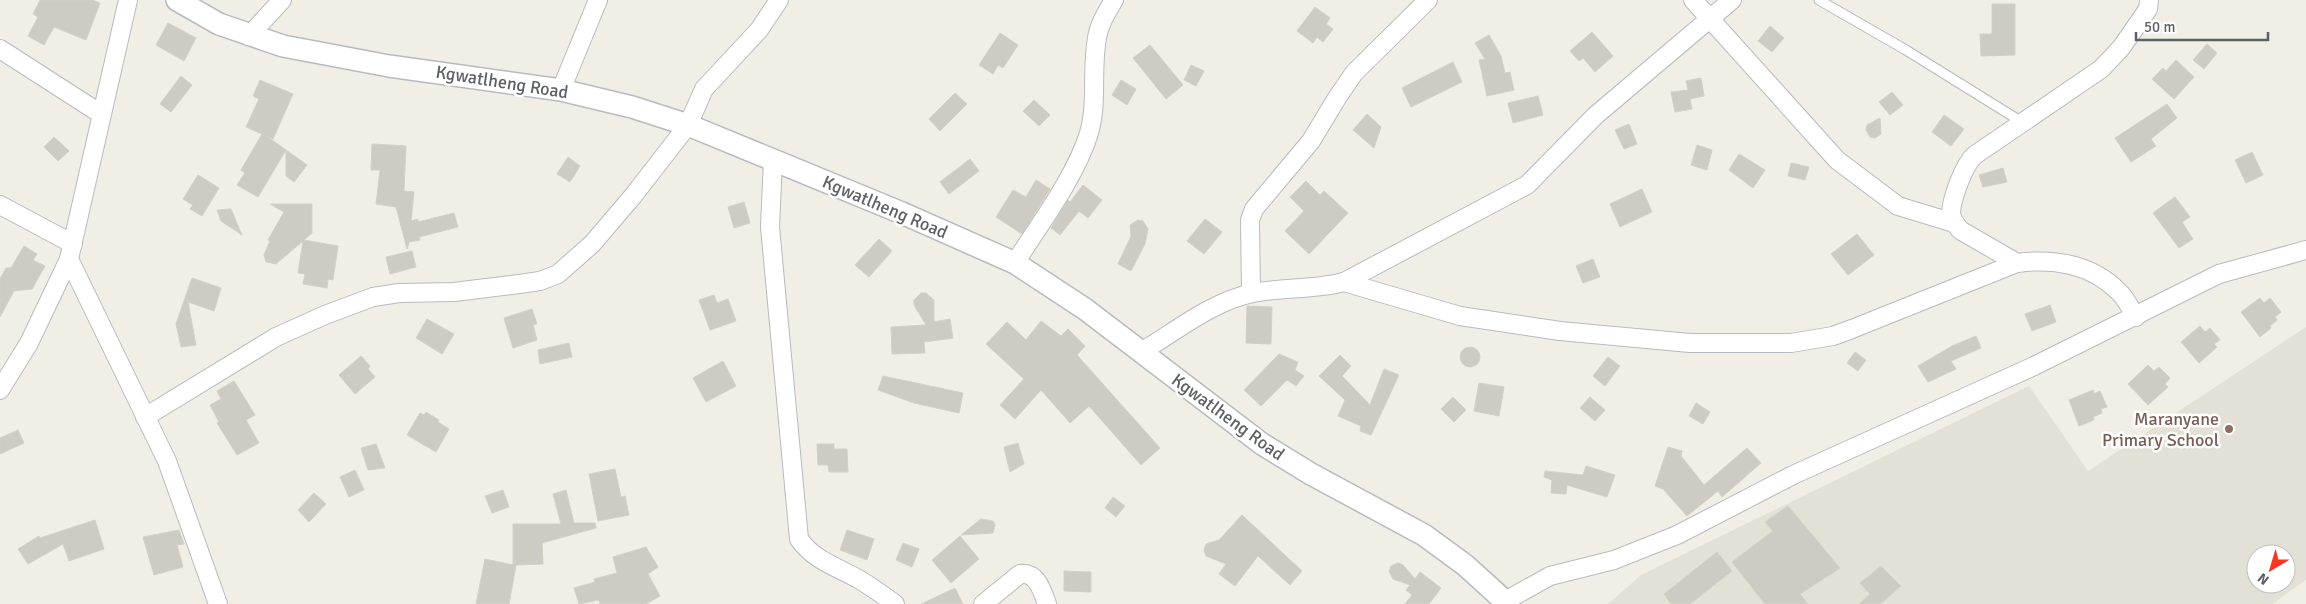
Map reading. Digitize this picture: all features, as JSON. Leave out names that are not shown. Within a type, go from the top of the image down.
[{"type":"street","points":[[0,390],[29,342],[71,252],[128,0]]},
{"type":"street","name":"Kgwatlheng Road","points":[[177,0],[219,24],[249,36],[283,46],[328,56],[561,90],[632,107],[688,125],[902,213],[1015,263],[1086,309],[1262,444],[1311,474],[1424,535],[1465,565],[1506,603]]},
{"type":"street","points":[[249,36],[282,0]]},
{"type":"street","points":[[561,90],[598,0]]},
{"type":"street","points":[[146,417],[276,337],[325,315],[373,298],[399,293],[454,292],[519,284],[540,281],[558,274],[592,244],[627,203],[688,125],[704,88],[759,30],[779,0]]},
{"type":"street","points":[[1015,263],[1076,163],[1089,134],[1095,108],[1097,38],[1101,24],[1114,0]]},
{"type":"street","points":[[1251,293],[1250,220],[1254,209],[1311,140],[1354,73],[1428,0]]},
{"type":"street","points":[[1693,0],[1836,160],[1880,195],[1898,206],[1954,223]]},
{"type":"street","points":[[1141,352],[1205,313],[1251,293],[1328,287],[1344,282],[1527,185],[1596,115],[1732,0]]},
{"type":"street","points":[[2017,263],[1960,230],[1954,223],[1951,212],[1964,168],[1968,161],[2101,69],[2112,58],[2148,8],[2149,0]]},
{"type":"street","points":[[0,49],[101,114]]},
{"type":"street","points":[[773,160],[770,227],[800,539],[807,550],[818,558],[859,580],[895,604]]},
{"type":"street","points":[[0,205],[71,252],[167,461],[218,604]]},
{"type":"street","points":[[1506,603],[1550,576],[1614,560],[1677,535],[1793,475],[2034,366],[2136,317],[2219,274],[2306,250]]},
{"type":"street","points":[[1344,282],[1460,316],[1560,331],[1690,343],[1791,343],[1833,336],[2017,263],[2042,260],[2064,263],[2102,277],[2120,292],[2136,317]]},
{"type":"street","points":[[983,604],[1020,574],[1028,573],[1035,577],[1047,604]]},
{"type":"lane","points":[[1819,0],[1906,50],[2022,122]]},
{"type":"shaded area","name":"Maranyane Primary School","points":[[2306,327],[2306,580],[2296,587],[2296,544],[2246,544],[2246,594],[2286,594],[2272,604],[1608,604],[1641,575],[2029,386],[2088,471]]},
{"type":"building","points":[[40,0],[92,0],[100,3],[86,40],[54,27],[44,45],[28,36],[38,17],[33,14]]},
{"type":"building","points":[[1992,4],[2015,4],[2015,55],[1981,56],[1980,34],[1992,34]]},
{"type":"building","points":[[1315,7],[1330,18],[1326,24],[1333,29],[1323,42],[1317,37],[1313,43],[1297,31]]},
{"type":"building","points":[[168,23],[196,38],[184,61],[156,45]]},
{"type":"building","points":[[1770,26],[1784,38],[1772,52],[1758,41]]},
{"type":"building","points":[[1592,32],[1613,56],[1595,72],[1583,58],[1579,61],[1570,51]]},
{"type":"building","points":[[1000,33],[1018,45],[1003,68],[998,65],[993,74],[979,65]]},
{"type":"building","points":[[1489,35],[1501,56],[1505,73],[1510,72],[1514,90],[1487,96],[1479,60],[1485,59],[1475,43]]},
{"type":"building","points":[[2207,44],[2217,53],[2204,69],[2193,60]]},
{"type":"building","points":[[1150,45],[1183,85],[1166,99],[1133,58]]},
{"type":"building","points":[[2176,60],[2194,77],[2174,99],[2152,79],[2163,68],[2166,71]]},
{"type":"building","points":[[1453,62],[1462,82],[1411,107],[1402,88]]},
{"type":"building","points":[[1191,65],[1204,71],[1196,86],[1184,80]]},
{"type":"building","points":[[181,76],[192,85],[171,112],[160,104]]},
{"type":"building","points":[[1701,78],[1704,96],[1690,99],[1692,109],[1675,112],[1671,92],[1688,90],[1686,81]]},
{"type":"building","points":[[260,80],[293,94],[273,139],[265,135],[286,150],[258,197],[237,185],[245,173],[241,170],[262,134],[246,127],[259,99],[253,96]]},
{"type":"building","points":[[1121,80],[1136,89],[1127,105],[1112,95]]},
{"type":"building","points":[[1892,92],[1903,105],[1890,115],[1879,102]]},
{"type":"building","points":[[955,93],[967,104],[940,131],[929,119]]},
{"type":"building","points":[[1538,96],[1543,115],[1513,123],[1508,103]]},
{"type":"building","points":[[1034,100],[1050,115],[1039,126],[1023,111]]},
{"type":"building","points":[[2167,104],[2177,118],[2151,139],[2156,146],[2131,162],[2115,138]]},
{"type":"building","points":[[1367,114],[1381,127],[1374,148],[1353,130]]},
{"type":"building","points":[[1944,115],[1964,129],[1951,146],[1932,132]]},
{"type":"building","points":[[1880,118],[1881,134],[1875,138],[1870,137],[1866,130],[1867,125]]},
{"type":"building","points":[[1629,124],[1637,144],[1624,149],[1615,130]]},
{"type":"building","points":[[54,137],[69,151],[58,161],[44,147]]},
{"type":"building","points":[[372,144],[406,146],[404,191],[414,192],[411,221],[418,219],[418,222],[454,213],[458,227],[419,237],[420,240],[409,242],[407,249],[396,207],[376,204],[380,170],[371,170]]},
{"type":"building","points":[[1697,145],[1712,150],[1707,170],[1691,165]]},
{"type":"building","points":[[286,150],[307,165],[294,182],[286,176]]},
{"type":"building","points":[[2252,152],[2263,175],[2246,183],[2235,160]]},
{"type":"building","points":[[1739,154],[1765,170],[1753,188],[1729,170]]},
{"type":"building","points":[[568,157],[580,166],[570,182],[557,174]]},
{"type":"building","points":[[970,159],[979,171],[949,194],[940,182]]},
{"type":"building","points":[[1791,163],[1809,167],[1805,180],[1788,176]]},
{"type":"building","points":[[2003,168],[2007,182],[1983,187],[1979,175]]},
{"type":"building","points":[[198,175],[219,188],[202,216],[190,209],[193,205],[183,199]]},
{"type":"building","points":[[1036,180],[1050,189],[1022,234],[996,217],[1013,190],[1026,197]]},
{"type":"building","points":[[1306,181],[1320,195],[1324,191],[1348,213],[1309,254],[1285,231],[1304,211],[1290,197]]},
{"type":"building","points":[[1083,185],[1102,200],[1088,218],[1079,211],[1060,235],[1051,228],[1068,200],[1070,202]]},
{"type":"building","points":[[1642,189],[1652,212],[1620,227],[1610,204]]},
{"type":"building","points":[[2175,197],[2190,217],[2182,222],[2193,239],[2179,248],[2153,213]]},
{"type":"building","points":[[744,202],[750,223],[734,228],[728,207]]},
{"type":"building","points":[[270,204],[312,204],[312,233],[304,240],[338,246],[333,280],[328,279],[327,288],[303,284],[305,274],[298,273],[303,241],[276,264],[266,262],[264,255],[270,241],[268,240],[284,212]]},
{"type":"building","points":[[231,209],[242,235],[221,221],[217,210]]},
{"type":"building","points":[[1205,219],[1222,232],[1204,254],[1187,241]]},
{"type":"building","points":[[1138,220],[1143,221],[1148,229],[1145,244],[1131,271],[1118,264],[1131,236],[1130,225]]},
{"type":"building","points":[[1857,234],[1874,255],[1848,275],[1831,254]]},
{"type":"building","points":[[879,239],[892,251],[869,277],[855,265]]},
{"type":"building","points":[[24,246],[37,254],[33,260],[45,266],[32,289],[14,291],[0,317],[0,279],[6,268],[11,268]]},
{"type":"building","points":[[412,251],[416,267],[390,274],[386,257]]},
{"type":"building","points":[[1593,259],[1600,277],[1583,283],[1576,266]]},
{"type":"building","points":[[192,278],[221,288],[214,311],[188,302],[196,345],[181,347],[176,324]]},
{"type":"building","points":[[921,293],[926,293],[934,300],[934,322],[950,319],[953,338],[924,342],[925,353],[892,354],[891,327],[926,325],[914,305],[914,300]]},
{"type":"building","points":[[714,295],[717,303],[728,299],[736,321],[710,330],[699,300]]},
{"type":"building","points":[[2260,298],[2264,303],[2270,298],[2281,312],[2275,317],[2277,320],[2270,326],[2271,328],[2260,337],[2241,312]]},
{"type":"building","points":[[2050,305],[2056,322],[2032,331],[2025,314]]},
{"type":"building","points":[[1247,306],[1272,307],[1271,344],[1246,343]]},
{"type":"building","points":[[532,309],[537,324],[533,325],[537,340],[513,348],[504,318]]},
{"type":"building","points":[[427,319],[454,334],[442,354],[416,338]]},
{"type":"building","points":[[1041,321],[1061,336],[1068,329],[1085,346],[1077,355],[1160,448],[1141,465],[1089,406],[1070,423],[1041,390],[1015,419],[1000,405],[1024,379],[986,344],[1007,322],[1026,340]]},
{"type":"building","points":[[2200,326],[2205,332],[2210,328],[2220,340],[2214,344],[2217,347],[2199,363],[2181,342]]},
{"type":"building","points":[[1976,336],[1981,348],[1951,361],[1956,369],[1928,382],[1918,366],[1952,346]]},
{"type":"building","points":[[569,343],[572,357],[540,364],[538,350]]},
{"type":"building","points":[[1470,347],[1477,350],[1480,357],[1477,364],[1470,367],[1463,364],[1460,357],[1463,350]]},
{"type":"building","points":[[1855,352],[1866,360],[1858,371],[1847,363]]},
{"type":"building","points":[[1279,354],[1298,362],[1295,370],[1304,376],[1296,386],[1287,380],[1261,406],[1244,390]]},
{"type":"building","points":[[1340,355],[1351,366],[1342,376],[1370,405],[1384,369],[1399,375],[1371,435],[1360,431],[1361,426],[1338,416],[1345,400],[1319,376]]},
{"type":"building","points":[[361,356],[370,366],[368,369],[375,377],[355,394],[339,375]]},
{"type":"building","points":[[1608,357],[1620,366],[1605,386],[1593,376]]},
{"type":"building","points":[[723,361],[736,386],[706,402],[693,378]]},
{"type":"building","points":[[2148,365],[2154,371],[2159,367],[2170,378],[2165,384],[2168,387],[2148,405],[2128,384]]},
{"type":"building","points":[[883,376],[963,393],[959,413],[914,403],[878,390]]},
{"type":"building","points":[[234,381],[255,415],[246,420],[259,443],[237,455],[217,423],[219,422],[210,405],[221,399],[217,391]]},
{"type":"building","points":[[1479,383],[1504,387],[1499,416],[1474,411]]},
{"type":"building","points":[[2093,390],[2094,394],[2100,391],[2107,407],[2101,409],[2102,413],[2093,417],[2094,420],[2079,426],[2069,400]]},
{"type":"building","points":[[1453,397],[1466,410],[1454,422],[1441,409]]},
{"type":"building","points":[[1590,397],[1605,410],[1595,421],[1580,408]]},
{"type":"building","points":[[1696,403],[1710,412],[1703,424],[1689,416]]},
{"type":"building","points":[[426,412],[449,429],[436,452],[407,435],[420,413],[424,415]]},
{"type":"building","points":[[18,430],[24,443],[0,454],[0,438]]},
{"type":"building","points":[[1018,443],[1024,464],[1010,472],[1004,447]]},
{"type":"building","points":[[376,444],[385,468],[368,470],[361,448]]},
{"type":"building","points":[[817,444],[834,444],[834,449],[847,449],[848,472],[829,472],[828,465],[818,465]]},
{"type":"building","points":[[1668,447],[1682,451],[1681,456],[1704,485],[1747,448],[1761,463],[1722,497],[1718,491],[1687,516],[1663,489],[1655,486]]},
{"type":"building","points":[[1586,466],[1615,475],[1607,497],[1567,485],[1566,494],[1551,493],[1552,480],[1544,477],[1545,471],[1583,475]]},
{"type":"building","points":[[615,469],[621,497],[625,496],[629,515],[598,521],[589,474]]},
{"type":"building","points":[[355,470],[364,490],[349,497],[340,477]]},
{"type":"building","points":[[503,490],[509,507],[492,513],[485,496]]},
{"type":"building","points":[[566,490],[574,523],[595,523],[596,528],[542,543],[543,564],[516,565],[509,604],[476,604],[485,559],[513,565],[513,524],[561,524],[553,494]]},
{"type":"building","points":[[314,493],[326,504],[309,522],[298,510]]},
{"type":"building","points":[[1113,497],[1125,506],[1116,517],[1105,508]]},
{"type":"building","points":[[1788,506],[1840,568],[1800,594],[1808,604],[1765,604],[1732,562],[1773,531],[1765,522]]},
{"type":"building","points":[[1242,515],[1302,571],[1290,585],[1258,556],[1235,586],[1219,574],[1226,564],[1206,556],[1204,550],[1206,544],[1219,540]]},
{"type":"building","points":[[981,519],[993,521],[995,525],[993,533],[961,535]]},
{"type":"building","points":[[95,520],[104,549],[69,561],[63,544],[28,564],[18,549],[39,536],[40,538]]},
{"type":"building","points":[[179,530],[184,544],[177,545],[183,567],[154,575],[143,537]]},
{"type":"building","points":[[847,530],[874,539],[867,560],[840,550]]},
{"type":"building","points":[[960,536],[979,559],[951,583],[932,560]]},
{"type":"building","points":[[903,543],[919,549],[912,567],[896,560]]},
{"type":"building","points":[[646,547],[658,567],[648,574],[660,596],[646,604],[600,604],[599,600],[579,604],[574,588],[595,582],[594,579],[617,573],[613,557]]},
{"type":"building","points":[[1717,552],[1732,571],[1690,604],[1671,604],[1664,594]]},
{"type":"building","points":[[1398,563],[1403,565],[1415,579],[1420,572],[1441,588],[1429,604],[1405,604],[1412,595],[1406,590],[1410,585],[1393,579],[1389,571],[1391,566]]},
{"type":"building","points":[[1881,566],[1901,586],[1880,604],[1859,604],[1870,594],[1860,583]]},
{"type":"building","points":[[1064,571],[1091,572],[1091,592],[1064,591]]},
{"type":"building","points":[[955,588],[963,604],[921,604]]},
{"type":"place","name":"Maranyane Primary School","points":[[2229,429]]}]
